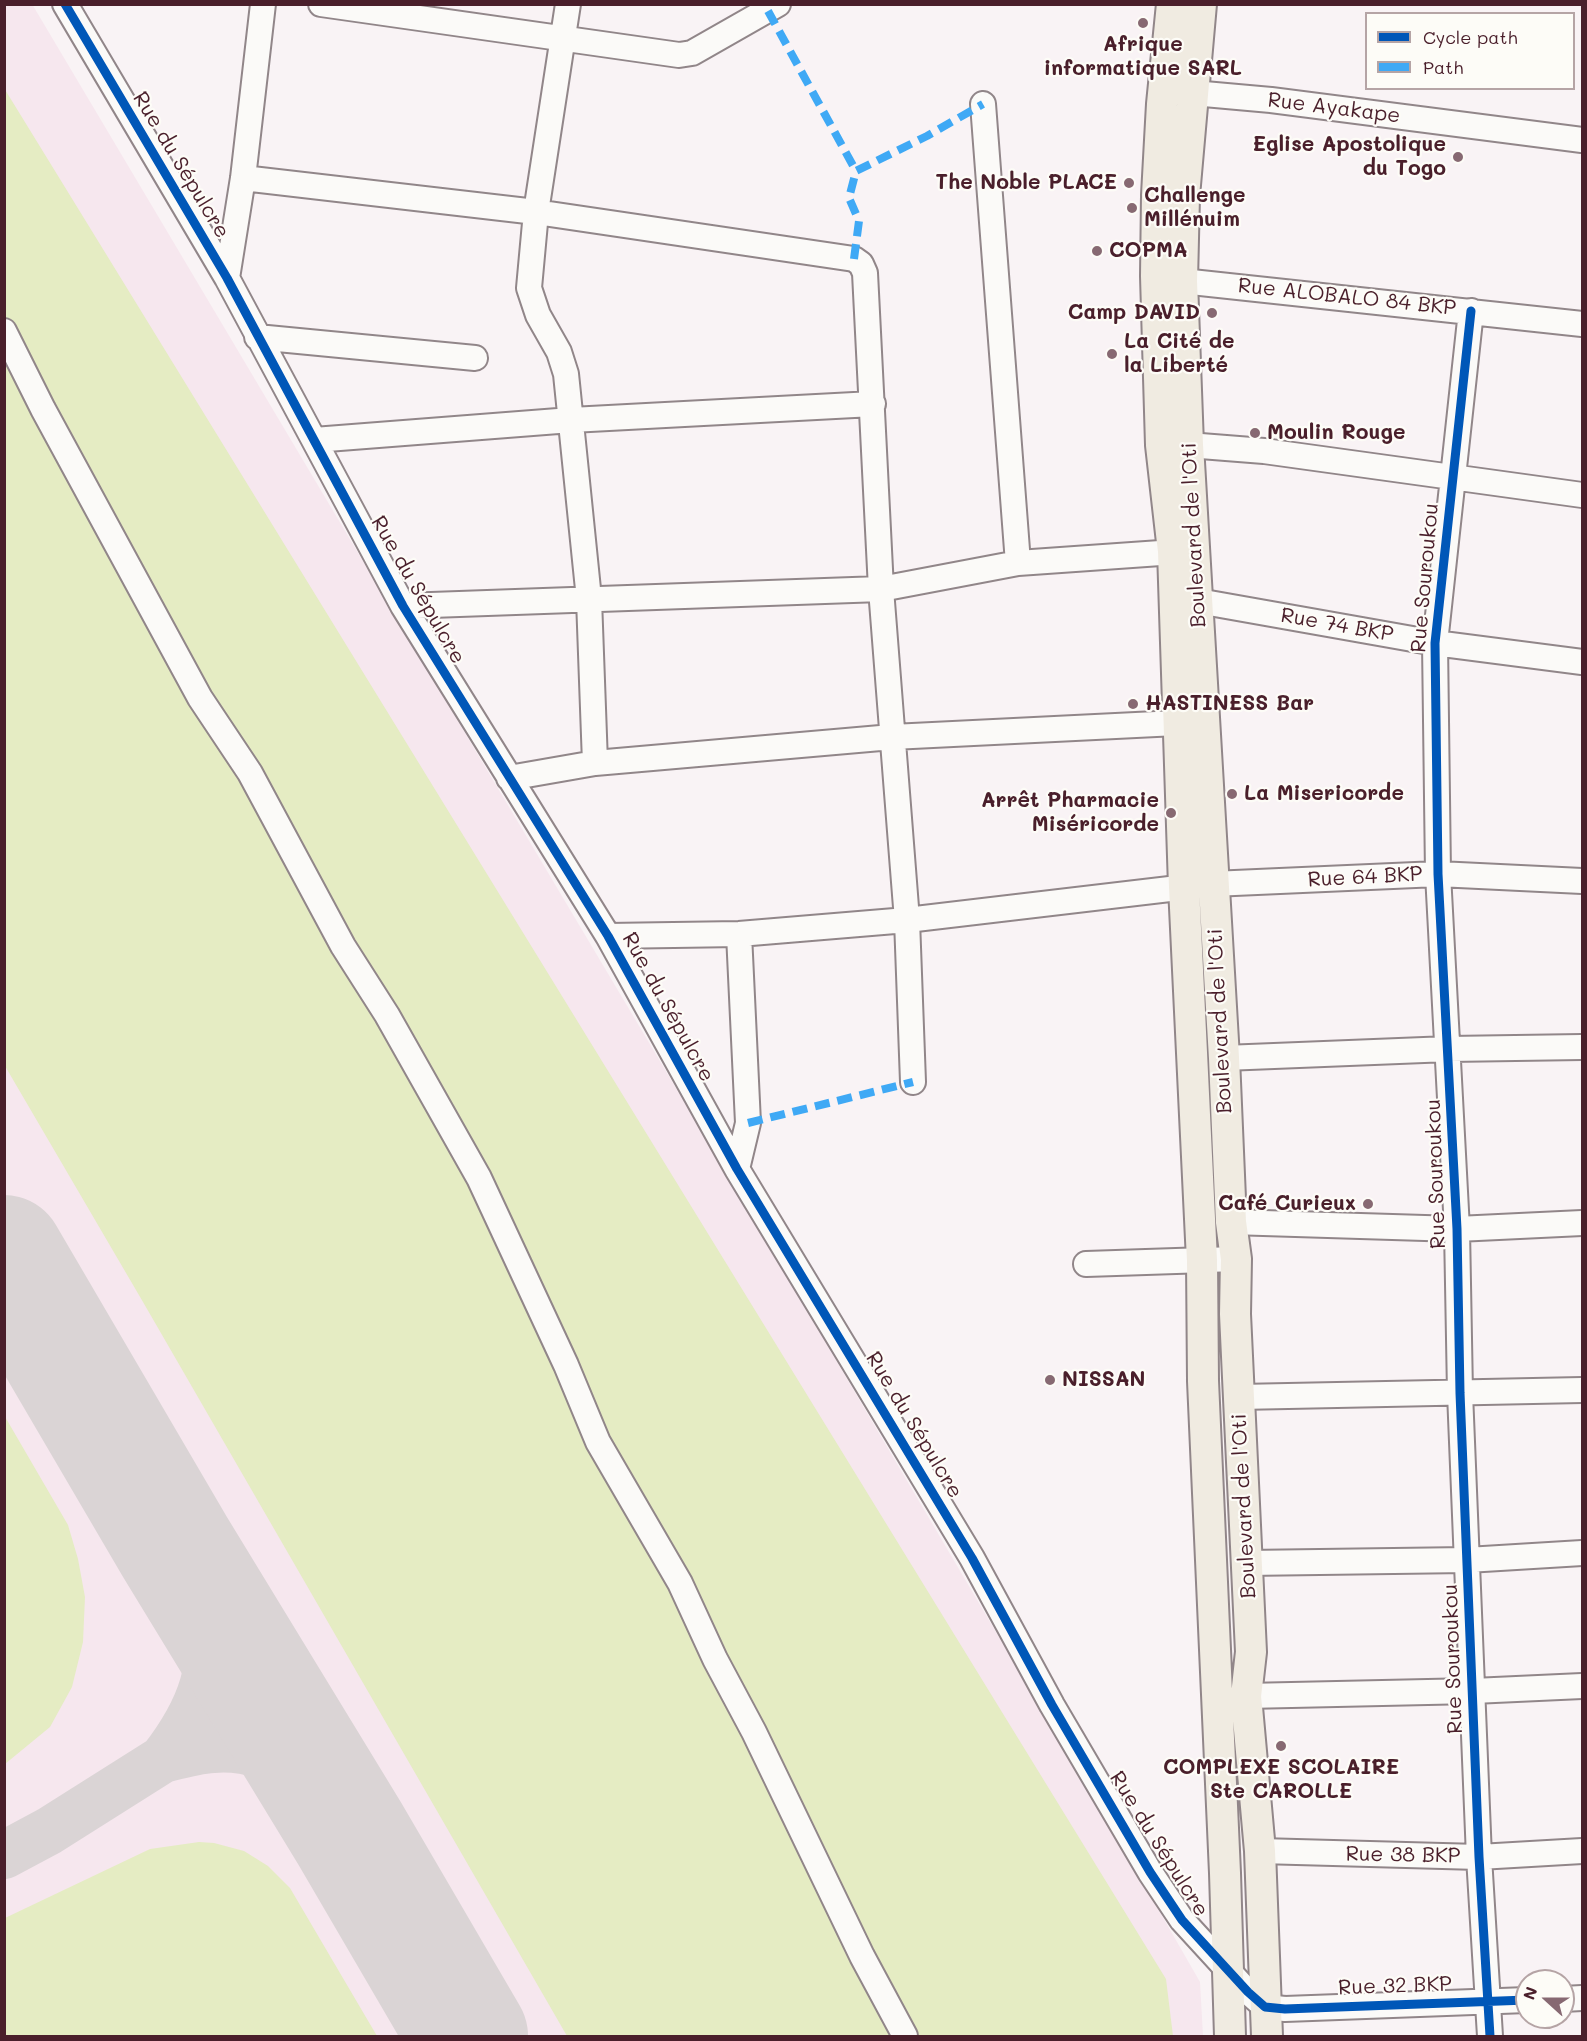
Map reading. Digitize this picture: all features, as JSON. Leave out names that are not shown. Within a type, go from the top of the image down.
[{"type":"main road","name":"Boulevard de l'Oti","points":[[1172,4],[1162,104],[1182,280],[1188,445],[1184,551],[1198,886],[1203,1380],[1230,2037]]},
{"type":"main road","name":"Boulevard de l'Oti","points":[[1191,723],[1198,601],[1184,551],[1161,445],[1156,276],[1193,93],[1201,4]]},
{"type":"main road","name":"Boulevard de l'Oti","points":[[1198,886],[1224,1058],[1231,1222],[1236,1259],[1235,1314],[1251,1652],[1246,1696],[1260,1851],[1266,2022]]},
{"type":"street","name":"Rue du Sépulcre","points":[[65,4],[227,278],[403,606],[608,936],[737,1169],[972,1558],[1052,1705],[1150,1872],[1182,1920],[1248,1992],[1266,2022]]},
{"type":"street","points":[[227,278],[243,178],[263,4]]},
{"type":"street","points":[[321,4],[679,55],[692,53],[778,4]]},
{"type":"street","points":[[568,4],[536,212],[529,288],[538,315],[559,352],[566,374],[589,599],[595,763]]},
{"type":"street","name":"Rue Ayakape","points":[[1193,93],[1271,100],[1582,140]]},
{"type":"street","points":[[983,104],[1018,563]]},
{"type":"street","points":[[243,178],[536,212],[854,259],[861,264],[866,273],[882,589],[907,920],[913,1082]]},
{"type":"street","name":"Rue ALOBALO 84 BKP","points":[[1182,280],[1582,324]]},
{"type":"street","name":"Rue Souroukou","points":[[1471,311],[1436,643],[1438,874],[1449,1049],[1479,1857],[1490,2037]]},
{"type":"street","points":[[4,331],[43,409],[200,698],[250,773],[343,946],[387,1015],[479,1178],[566,1365],[598,1442],[680,1583],[715,1659],[754,1732],[862,1956],[905,2037]]},
{"type":"street","points":[[258,337],[475,358]]},
{"type":"street","points":[[314,440],[571,420],[873,404]]},
{"type":"street","points":[[1188,445],[1264,451],[1582,495]]},
{"type":"street","points":[[403,606],[882,589],[1018,563],[1184,551]]},
{"type":"street","name":"Rue 74 BKP","points":[[1198,601],[1436,643],[1582,662]]},
{"type":"street","points":[[509,778],[595,763],[892,737],[1191,723]]},
{"type":"street","name":"Rue 64 BKP","points":[[608,936],[739,933],[907,920],[1198,886],[1438,874],[1582,881]]},
{"type":"street","points":[[737,1169],[748,1123],[739,933]]},
{"type":"street","points":[[1224,1058],[1449,1049],[1582,1047]]},
{"type":"street","points":[[1231,1222],[1457,1229],[1582,1223]]},
{"type":"street","points":[[1086,1264],[1236,1259]]},
{"type":"street","points":[[1239,1397],[1582,1389]]},
{"type":"street","points":[[1246,1563],[1467,1560],[1582,1552]]},
{"type":"street","points":[[1246,1696],[1582,1686]]},
{"type":"street","name":"Rue 38 BKP","points":[[1260,1851],[1479,1857],[1582,1851]]},
{"type":"street","name":"Rue 32 BKP","points":[[1266,2022],[1285,2009],[1515,2000]]},
{"type":"shaded area","points":[[32,4],[673,1083],[1126,1853],[1200,1982],[1203,2036],[5,2036],[4,5]]},
{"type":"green space","points":[[4,88],[1166,1979],[1173,2036],[567,2036],[5,1066]]},
{"type":"green space","points":[[4,1415],[68,1525],[78,1559],[85,1597],[83,1642],[72,1687],[50,1727],[5,1764]]},
{"type":"green space","points":[[199,1842],[214,1843],[244,1851],[268,1866],[290,1888],[377,2036],[5,2036],[5,1918],[150,1849]]},
{"type":"taxiway","points":[[175,1547],[202,1601],[207,1623],[208,1665],[197,1704],[163,1759],[213,1749],[238,1749],[263,1755],[287,1765],[307,1780],[350,1834]]},
{"type":"taxiway","points":[[4,1855],[49,1831],[163,1759]]},
{"type":"runway","points":[[4,1255],[175,1547],[350,1834],[468,2036]]},
{"type":"marked path","points":[[768,11],[856,171]]},
{"type":"marked path","points":[[854,259],[859,221],[849,198],[856,171],[927,136],[983,104]]},
{"type":"marked path","points":[[748,1123],[913,1082]]},
{"type":"cycle path","points":[[65,4],[227,278],[403,606],[608,936],[737,1169],[972,1558],[1052,1705],[1150,1872],[1182,1920],[1248,1992],[1265,2007],[1285,2009],[1515,2000]]},
{"type":"cycle path","points":[[1471,311],[1435,643],[1438,874],[1457,1229],[1460,1393],[1479,1857],[1490,2036]]},
{"type":"place","name":"Afrique informatique SARL","points":[[1143,23]]},
{"type":"place","name":"Eglise Apostolique du Togo","points":[[1458,157]]},
{"type":"place","name":"The Noble PLACE","points":[[1129,183]]},
{"type":"place","name":"Challenge Millénuim","points":[[1132,208]]},
{"type":"place","name":"COPMA","points":[[1097,251]]},
{"type":"place","name":"Camp DAVID","points":[[1212,313]]},
{"type":"place","name":"La Cité de la Liberté","points":[[1112,354]]},
{"type":"place","name":"Moulin Rouge","points":[[1255,433]]},
{"type":"place","name":"HASTINESS Bar","points":[[1133,704]]},
{"type":"place","name":"La Misericorde","points":[[1232,794]]},
{"type":"place","name":"Arrêt Pharmacie Miséricorde","points":[[1171,813]]},
{"type":"place","name":"Café Curieux","points":[[1368,1204]]},
{"type":"place","name":"NISSAN","points":[[1050,1380]]},
{"type":"place","name":"COMPLEXE SCOLAIRE Ste CAROLLE","points":[[1281,1746]]}]
